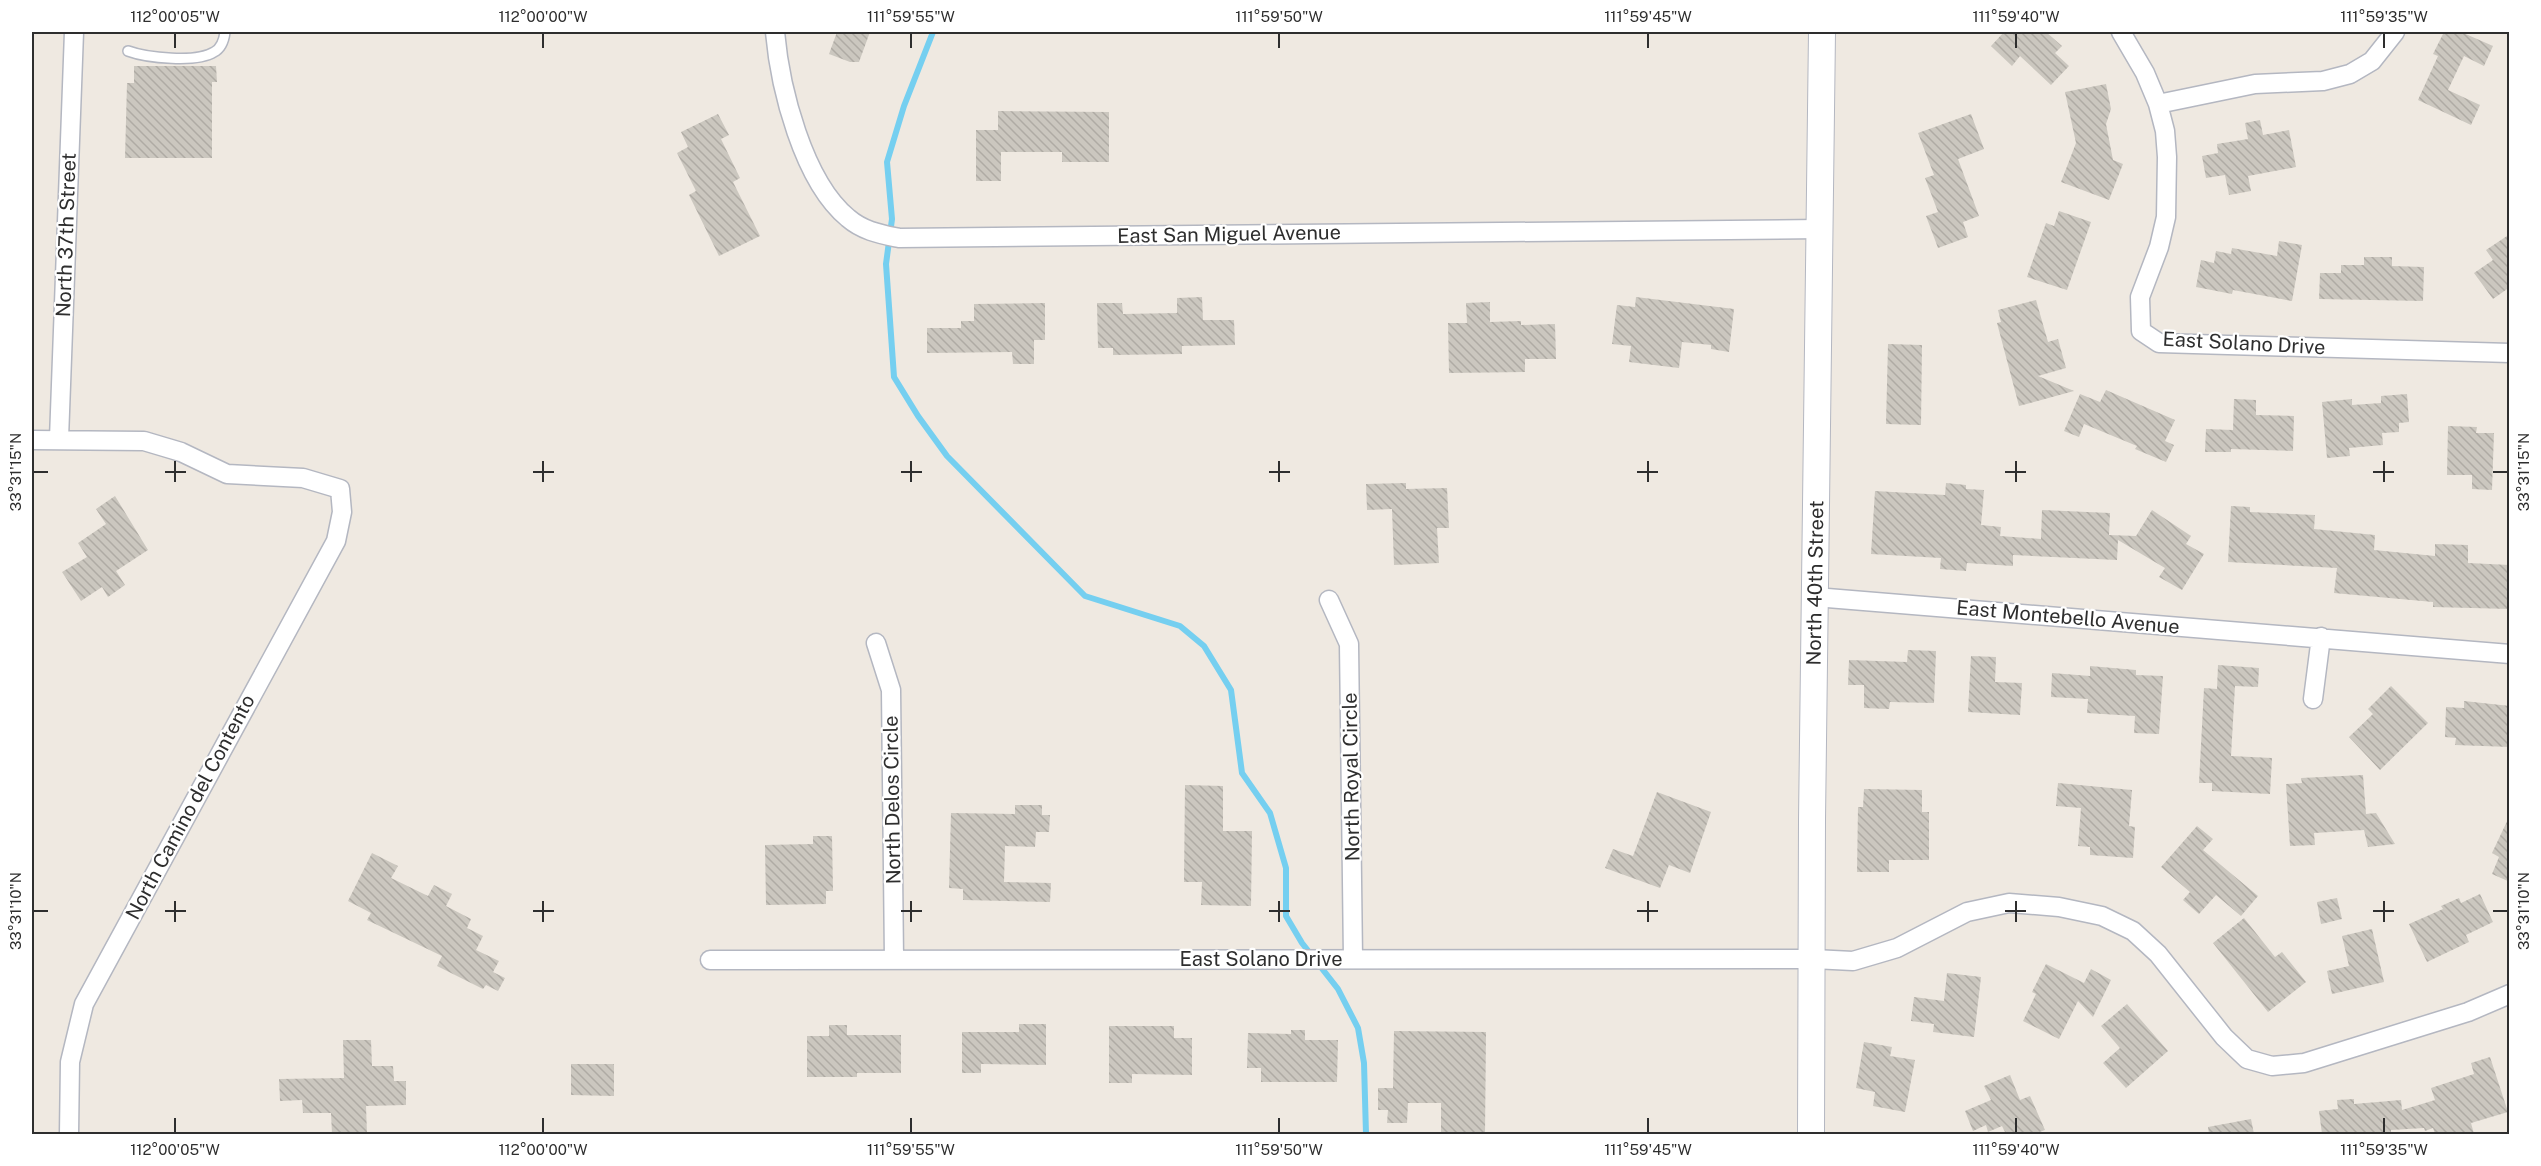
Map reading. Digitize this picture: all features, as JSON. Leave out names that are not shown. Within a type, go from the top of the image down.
[{"type":"street","name":"North 37th Street","points":[[58,439],[74,32]]},
{"type":"street","name":"East San Miguel Avenue","points":[[775,32],[784,89],[815,174],[834,205],[848,219],[865,230],[889,236],[933,238],[1820,229]]},
{"type":"street","name":"North 40th Street","points":[[1811,1134],[1812,820],[1822,32]]},
{"type":"street","points":[[2121,32],[2145,73],[2158,104],[2255,84],[2323,81],[2350,74],[2372,61],[2395,32]]},
{"type":"street","name":"East Solano Drive","points":[[2158,104],[2165,131],[2167,157],[2166,217],[2159,247],[2140,297],[2141,331],[2159,343],[2510,353]]},
{"type":"street","points":[[32,440],[58,439]]},
{"type":"street","name":"North Camino del Contento","points":[[58,439],[144,441],[181,452],[226,474],[303,478],[340,489],[342,512],[336,541],[84,1004],[70,1062],[69,1134]]},
{"type":"street","name":"East Montebello Avenue","points":[[1815,597],[2510,654]]},
{"type":"street","name":"North Royal Circle","points":[[1329,600],[1349,644],[1353,959]]},
{"type":"street","points":[[2313,699],[2321,637]]},
{"type":"street","name":"North Delos Circle","points":[[876,643],[891,690],[894,959]]},
{"type":"street","points":[[1813,959],[1853,961],[1897,948],[1967,912],[2009,903],[2059,907],[2102,916],[2133,931],[2158,954],[2224,1037],[2247,1059],[2272,1066],[2304,1063],[2468,1012],[2510,994]]},
{"type":"street","name":"East Solano Drive","points":[[710,960],[1813,959]]},
{"type":"lane","points":[[129,51],[152,57],[200,57],[215,52],[222,45],[225,32]]},
{"type":"building","points":[[837,32],[870,32],[859,62],[850,62],[829,54]]},
{"type":"building","points":[[2004,32],[2046,32],[2062,46],[2055,53],[2069,66],[2051,85],[2020,56],[2012,66],[1991,46]]},
{"type":"building","points":[[2444,32],[2461,32],[2493,46],[2484,66],[2464,56],[2448,90],[2480,105],[2471,125],[2418,100],[2438,56],[2433,54]]},
{"type":"building","points":[[134,66],[216,66],[217,82],[212,82],[212,158],[125,158],[127,83],[134,83]]},
{"type":"building","points":[[2106,84],[2111,109],[2106,124],[2113,160],[2123,164],[2109,200],[2061,182],[2076,143],[2065,92]]},
{"type":"building","points":[[998,111],[1109,112],[1109,162],[1062,162],[1062,152],[1001,152],[1001,181],[976,181],[976,130],[998,130]]},
{"type":"building","points":[[718,114],[729,135],[721,139],[740,178],[733,182],[760,236],[719,256],[689,195],[696,191],[677,153],[688,147],[681,132]]},
{"type":"building","points":[[1971,114],[1984,149],[1958,159],[1979,216],[1963,222],[1968,237],[1938,248],[1926,216],[1938,212],[1925,178],[1934,175],[1918,133]]},
{"type":"building","points":[[2260,120],[2263,135],[2289,130],[2296,167],[2248,176],[2251,191],[2229,195],[2225,175],[2206,178],[2202,156],[2218,153],[2217,144],[2248,139],[2245,123]]},
{"type":"building","points":[[2059,211],[2091,222],[2067,290],[2027,277],[2046,223],[2054,226]]},
{"type":"building","points":[[2510,234],[2510,287],[2493,299],[2474,273],[2493,260],[2486,250]]},
{"type":"building","points":[[2279,241],[2302,245],[2292,301],[2233,290],[2232,294],[2196,287],[2201,260],[2214,263],[2216,251],[2231,254],[2232,248],[2277,256]]},
{"type":"building","points":[[2364,257],[2392,257],[2392,266],[2424,267],[2423,301],[2319,299],[2320,273],[2341,273],[2341,265],[2364,265]]},
{"type":"building","points":[[1202,297],[1203,320],[1234,320],[1235,345],[1182,346],[1182,354],[1113,355],[1113,348],[1098,348],[1097,303],[1122,303],[1123,314],[1177,313],[1177,298]]},
{"type":"building","points":[[1636,297],[1734,309],[1729,352],[1711,349],[1711,345],[1682,342],[1679,368],[1629,362],[1631,346],[1612,344],[1617,305],[1635,307]]},
{"type":"building","points":[[2036,300],[2048,342],[2058,339],[2066,368],[2038,376],[2074,391],[2019,406],[1997,323],[2001,322],[1998,310]]},
{"type":"building","points":[[1490,302],[1490,322],[1521,321],[1521,325],[1555,324],[1556,359],[1525,359],[1525,372],[1449,373],[1448,323],[1467,323],[1466,303]]},
{"type":"building","points":[[1045,303],[1045,340],[1034,340],[1034,364],[1013,364],[1012,352],[927,353],[927,328],[961,328],[961,321],[974,321],[974,304]]},
{"type":"building","points":[[1888,344],[1922,345],[1921,425],[1886,424]]},
{"type":"building","points":[[2106,390],[2175,420],[2165,441],[2174,445],[2166,462],[2135,449],[2137,446],[2084,424],[2079,437],[2064,431],[2080,394],[2100,402]]},
{"type":"building","points":[[2407,394],[2409,422],[2399,423],[2399,432],[2382,433],[2383,445],[2349,448],[2350,456],[2327,458],[2322,402],[2352,399],[2352,405],[2381,403],[2381,396]]},
{"type":"building","points":[[2234,399],[2256,400],[2256,415],[2294,416],[2293,451],[2231,449],[2231,452],[2205,452],[2206,429],[2233,430]]},
{"type":"building","points":[[2448,426],[2477,427],[2476,433],[2494,433],[2492,490],[2472,489],[2472,475],[2447,475]]},
{"type":"building","points":[[1406,483],[1406,489],[1447,488],[1449,528],[1437,528],[1439,563],[1394,565],[1392,509],[1367,510],[1366,484]]},
{"type":"building","points":[[1946,483],[1966,485],[1966,489],[1984,490],[1981,525],[2001,527],[2000,536],[2041,539],[2042,510],[2110,513],[2109,535],[2136,536],[2152,510],[2191,536],[2186,544],[2204,554],[2182,590],[2159,577],[2165,568],[2118,540],[2117,560],[2013,555],[2013,566],[1967,563],[1966,571],[1940,569],[1941,558],[1871,554],[1875,491],[1945,495]]},
{"type":"building","points":[[115,496],[148,550],[116,571],[125,585],[108,597],[102,587],[81,601],[62,572],[87,557],[78,543],[106,524],[96,509]]},
{"type":"building","points":[[2231,506],[2250,507],[2250,512],[2315,515],[2314,529],[2375,535],[2374,550],[2435,556],[2435,544],[2468,545],[2468,563],[2510,565],[2510,609],[2433,607],[2433,602],[2334,593],[2337,568],[2228,562]]},
{"type":"building","points":[[1908,650],[1936,651],[1934,703],[1890,702],[1889,709],[1864,708],[1864,685],[1848,685],[1849,660],[1907,662]]},
{"type":"building","points":[[1971,656],[1996,657],[1995,682],[2022,683],[2020,715],[1968,712]]},
{"type":"building","points":[[2218,665],[2259,668],[2258,687],[2235,686],[2231,756],[2272,758],[2270,794],[2212,791],[2212,783],[2199,783],[2204,688],[2217,689]]},
{"type":"building","points":[[2090,666],[2136,670],[2136,675],[2163,676],[2159,734],[2134,733],[2135,716],[2087,713],[2088,699],[2051,697],[2052,673],[2090,676]]},
{"type":"building","points":[[2391,686],[2428,723],[2380,770],[2349,737],[2373,714],[2368,709]]},
{"type":"building","points":[[2464,701],[2510,706],[2510,747],[2455,745],[2456,738],[2445,737],[2446,707],[2464,708]]},
{"type":"building","points":[[2363,775],[2366,814],[2376,813],[2395,844],[2368,847],[2364,830],[2314,833],[2315,845],[2290,846],[2286,784],[2302,783],[2301,778]]},
{"type":"building","points":[[2058,783],[2132,790],[2129,826],[2135,827],[2133,858],[2090,855],[2090,847],[2078,846],[2081,808],[2056,806]]},
{"type":"building","points":[[1185,785],[1223,786],[1223,831],[1252,831],[1251,906],[1201,905],[1202,882],[1184,882]]},
{"type":"building","points":[[1864,789],[1922,790],[1922,812],[1929,812],[1929,860],[1889,860],[1889,872],[1857,872],[1858,807],[1863,807]]},
{"type":"building","points":[[1657,792],[1711,812],[1690,873],[1669,865],[1660,888],[1605,868],[1613,849],[1633,856]]},
{"type":"building","points":[[1015,805],[1042,805],[1042,815],[1050,815],[1049,832],[1036,832],[1035,847],[1005,846],[1004,882],[1051,883],[1050,902],[963,900],[963,889],[949,888],[951,813],[1015,814]]},
{"type":"building","points":[[2510,815],[2510,882],[2492,874],[2499,857],[2492,853]]},
{"type":"building","points":[[2197,826],[2213,839],[2203,850],[2258,896],[2241,916],[2216,895],[2199,914],[2183,900],[2190,892],[2161,867]]},
{"type":"building","points":[[813,836],[832,836],[833,891],[826,891],[826,904],[766,905],[765,845],[813,844]]},
{"type":"building","points":[[372,853],[398,866],[391,878],[428,896],[434,885],[452,894],[446,906],[471,919],[467,928],[483,936],[476,950],[499,961],[493,972],[505,978],[498,991],[486,985],[483,989],[437,966],[442,956],[367,920],[371,913],[348,901]]},
{"type":"building","points":[[2480,894],[2493,922],[2466,935],[2469,942],[2427,962],[2409,924],[2443,909],[2441,906],[2459,898],[2461,903]]},
{"type":"building","points":[[2337,898],[2342,919],[2321,924],[2317,902]]},
{"type":"building","points":[[2244,918],[2275,957],[2282,952],[2306,982],[2268,1012],[2213,943]]},
{"type":"building","points":[[2372,929],[2384,982],[2332,994],[2327,971],[2349,966],[2342,936]]},
{"type":"building","points":[[2046,964],[2084,983],[2091,969],[2111,980],[2093,1017],[2078,1001],[2059,1039],[2023,1021],[2036,994],[2032,992]]},
{"type":"building","points":[[1947,973],[1981,977],[1974,1037],[1933,1032],[1934,1024],[1911,1021],[1914,997],[1944,1001]]},
{"type":"building","points":[[2127,1004],[2168,1051],[2126,1088],[2103,1063],[2120,1048],[2101,1026]]},
{"type":"building","points":[[1019,1024],[1046,1024],[1046,1065],[981,1064],[981,1073],[962,1073],[962,1032],[1019,1032]]},
{"type":"building","points":[[829,1025],[847,1025],[847,1035],[901,1035],[901,1073],[857,1073],[857,1077],[807,1077],[807,1036],[829,1036]]},
{"type":"building","points":[[1109,1026],[1174,1026],[1174,1038],[1192,1038],[1192,1075],[1132,1074],[1132,1083],[1109,1083]]},
{"type":"building","points":[[1291,1030],[1305,1030],[1305,1040],[1338,1040],[1337,1082],[1261,1082],[1261,1068],[1247,1068],[1248,1033],[1291,1034]]},
{"type":"building","points":[[1394,1031],[1486,1032],[1485,1134],[1441,1134],[1441,1103],[1408,1103],[1407,1123],[1387,1123],[1388,1110],[1378,1110],[1378,1088],[1393,1088]]},
{"type":"building","points":[[343,1040],[371,1040],[372,1066],[393,1066],[394,1081],[406,1081],[406,1105],[366,1106],[367,1134],[332,1134],[331,1113],[303,1113],[302,1100],[280,1101],[279,1079],[344,1078]]},
{"type":"building","points":[[1864,1042],[1892,1047],[1890,1056],[1915,1060],[1905,1112],[1873,1106],[1875,1092],[1856,1088]]},
{"type":"building","points":[[2490,1057],[2508,1112],[2471,1123],[2474,1134],[2435,1134],[2433,1128],[2425,1131],[2424,1128],[2391,1130],[2391,1134],[2322,1134],[2319,1111],[2338,1109],[2337,1100],[2354,1099],[2354,1104],[2401,1100],[2402,1110],[2435,1100],[2431,1088],[2474,1074],[2471,1063]]},
{"type":"building","points":[[571,1064],[614,1064],[614,1096],[571,1095]]},
{"type":"building","points":[[2010,1075],[2020,1100],[2030,1096],[2045,1130],[2034,1134],[2006,1134],[2002,1126],[1988,1132],[1986,1125],[1973,1131],[1965,1111],[1991,1100],[1984,1086]]},
{"type":"building","points":[[2251,1119],[2254,1134],[2209,1134],[2208,1127]]},
{"type":"waterway","points":[[933,32],[904,106],[887,162],[892,219],[886,264],[894,377],[947,456],[1085,596],[1180,626],[1204,646],[1231,690],[1242,773],[1270,813],[1286,868],[1286,916],[1302,943],[1338,989],[1358,1028],[1364,1063],[1366,1134]]}]
